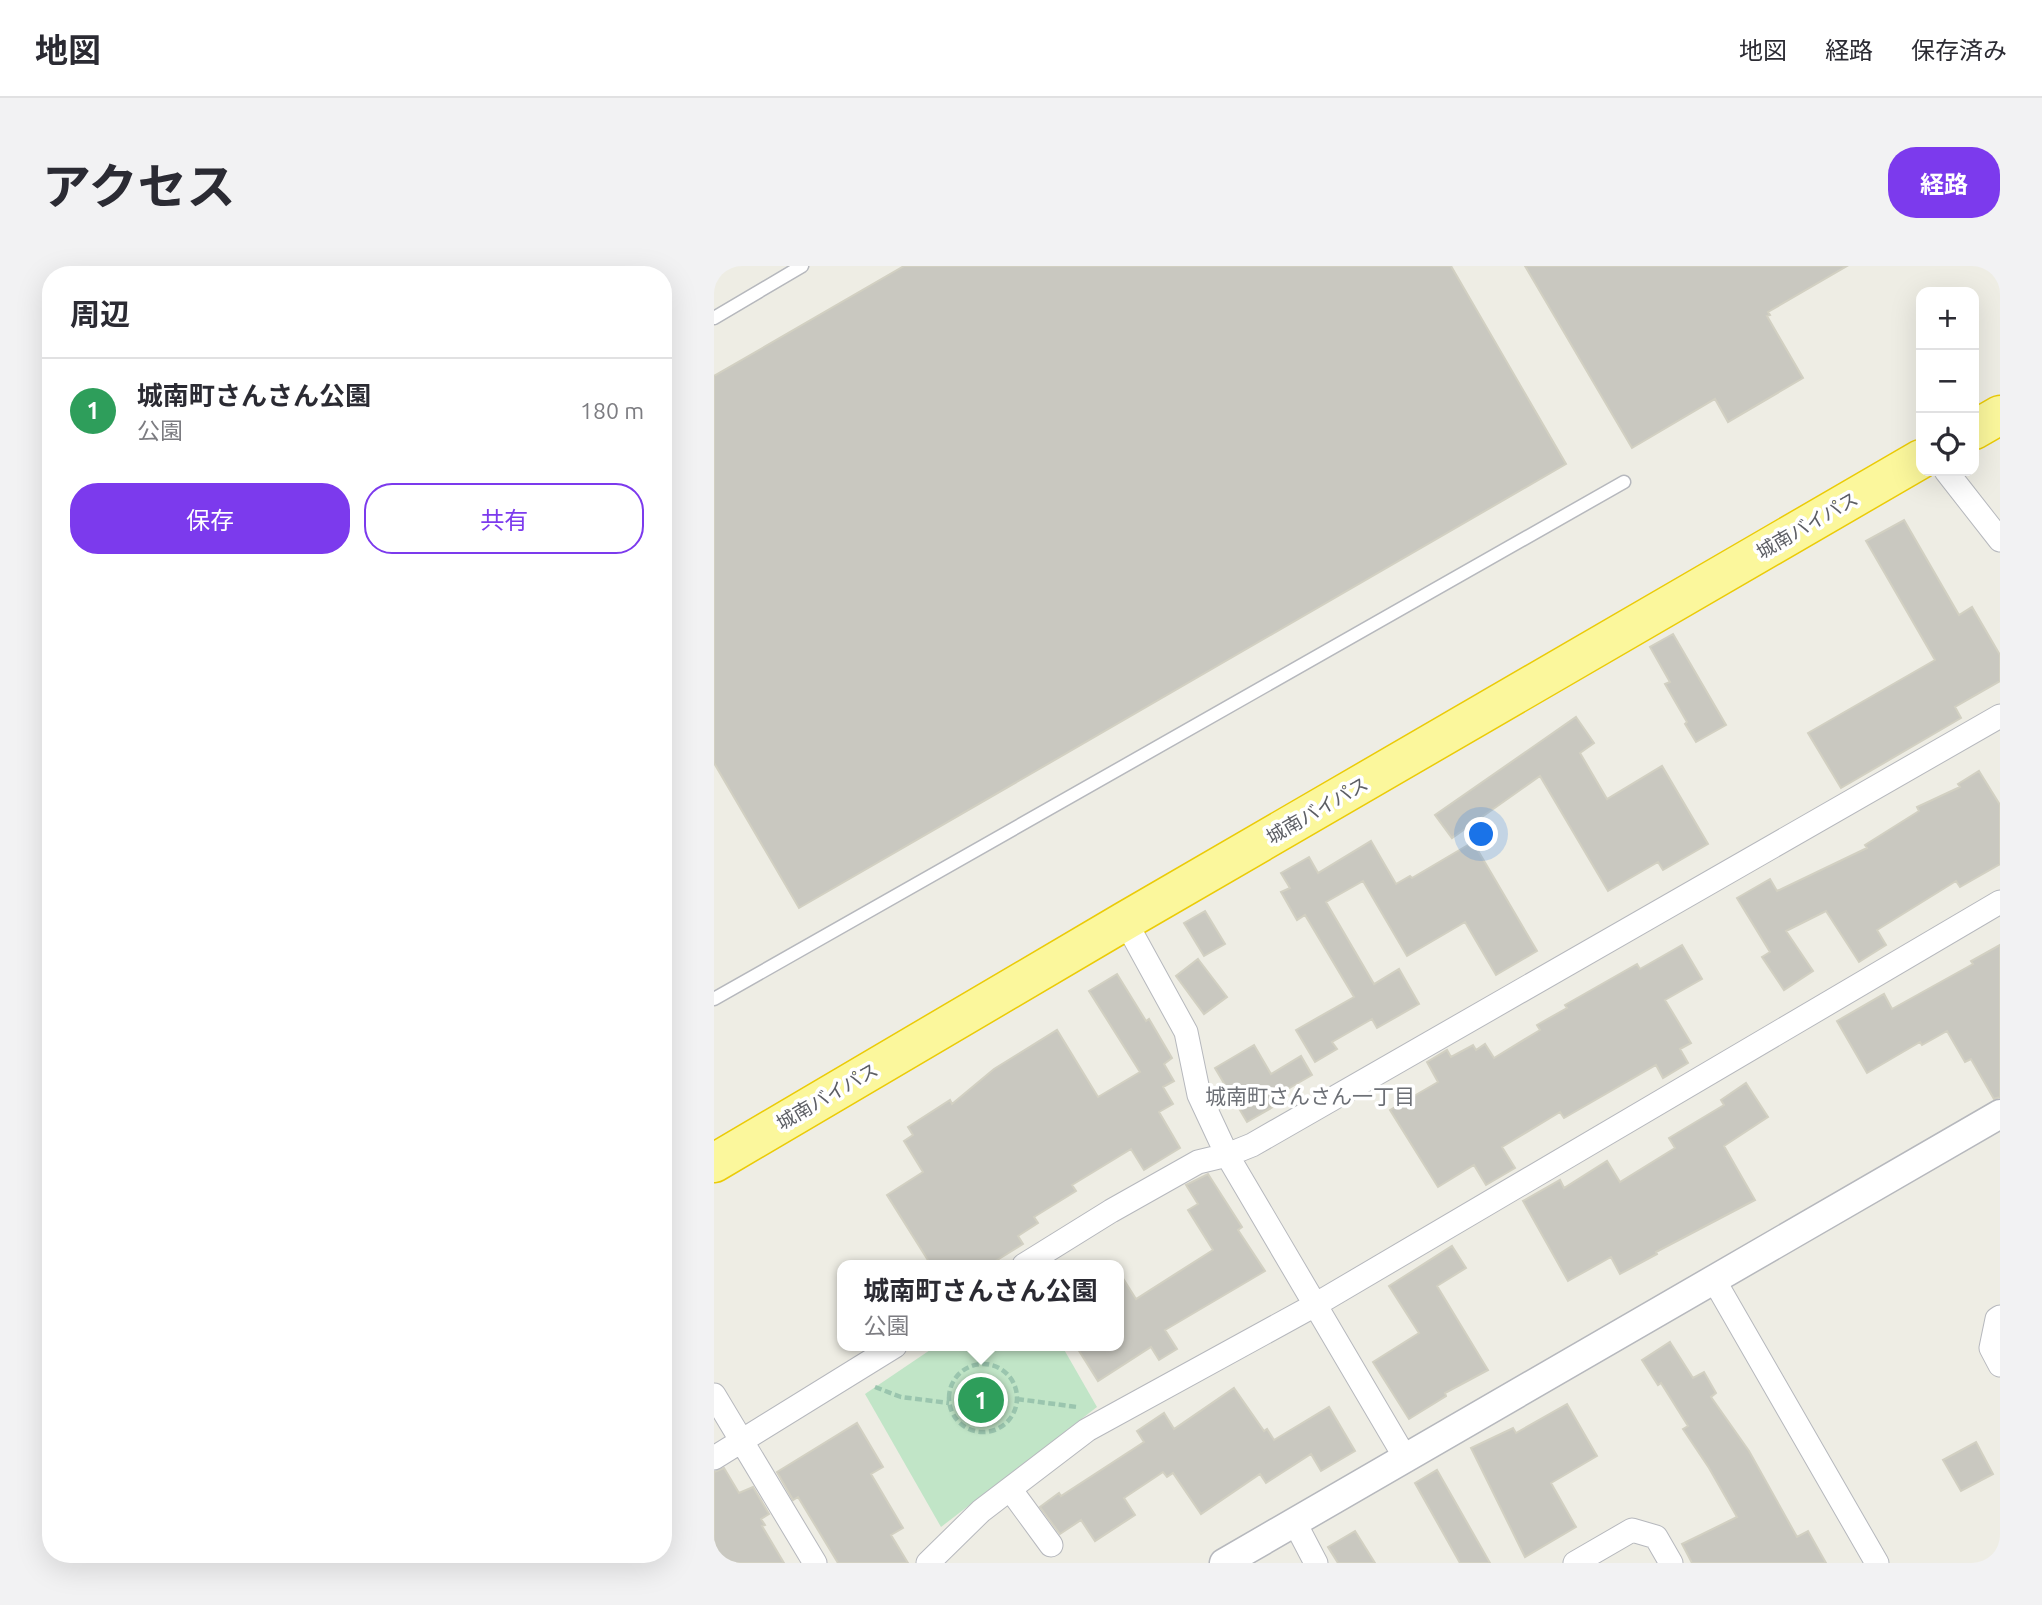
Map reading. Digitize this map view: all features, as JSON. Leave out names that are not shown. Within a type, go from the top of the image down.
[{"type":"highway","points":[[1979,427],[2000,415]]},
{"type":"highway","name":"城南バイパス","points":[[714,1163],[1916,462]]},
{"type":"street","points":[[1950,476],[2000,540]]},
{"type":"street","points":[[1032,1260],[1198,1162],[1227,1155],[1264,1138],[2000,716]]},
{"type":"street","points":[[928,1563],[981,1511],[1087,1430],[1315,1305],[2000,902]]},
{"type":"street","points":[[1125,921],[1186,1032],[1199,1096],[1227,1155],[1406,1459]]},
{"type":"street","points":[[1224,1563],[2000,1114]]},
{"type":"street","points":[[1714,1280],[1877,1563]]},
{"type":"street","points":[[2000,1317],[1997,1319],[1991,1348],[2000,1365]]},
{"type":"street","points":[[714,1458],[887,1351]]},
{"type":"street","points":[[714,1395],[815,1563]]},
{"type":"street","points":[[1010,1489],[1051,1545]]},
{"type":"street","points":[[1295,1523],[1316,1563]]},
{"type":"street","points":[[1575,1563],[1632,1530],[1656,1537],[1671,1563]]},
{"type":"lane","points":[[714,318],[802,266]]},
{"type":"lane","points":[[714,999],[1624,482]]},
{"type":"path","points":[[981,1364],[1002,1370],[1015,1387],[1017,1399],[1010,1419],[991,1431],[979,1432],[959,1422],[949,1403],[953,1381],[960,1372],[981,1364]]},
{"type":"path","points":[[853,1372],[867,1384],[901,1397],[949,1403]]},
{"type":"path","points":[[1017,1399],[1076,1407],[1108,1418]]},
{"type":"green space","points":[[929,1351],[1065,1351],[1097,1407],[941,1527],[865,1394]]},
{"type":"building","points":[[904,266],[1451,266],[1566,464],[799,908],[714,763],[714,376]]},
{"type":"building","points":[[1525,266],[1847,266],[1768,312],[1770,315],[1767,316],[1803,378],[1728,422],[1715,399],[1632,448]]},
{"type":"building","points":[[1904,520],[1959,615],[1972,607],[2000,655],[2000,681],[1955,707],[1961,718],[1841,788],[1808,733],[1935,660],[1866,541]]},
{"type":"building","points":[[1673,634],[1726,725],[1696,742],[1665,684],[1670,682],[1650,647]]},
{"type":"building","points":[[1576,717],[1594,743],[1580,753],[1607,799],[1662,766],[1708,844],[1663,870],[1658,862],[1608,891],[1540,776],[1452,838],[1435,815]]},
{"type":"building","points":[[1979,771],[2000,805],[2000,864],[1960,887],[1956,881],[1877,930],[1886,945],[1859,962],[1826,911],[1786,931],[1813,971],[1784,990],[1762,957],[1770,952],[1737,898],[1770,879],[1777,891],[1867,848],[1865,845],[1919,811],[1917,807],[1960,787],[1958,784]]},
{"type":"building","points":[[1371,841],[1396,884],[1410,876],[1412,878],[1473,842],[1537,951],[1496,975],[1465,922],[1407,956],[1363,881],[1326,902],[1374,984],[1399,969],[1419,1004],[1377,1028],[1372,1019],[1332,1042],[1337,1049],[1315,1062],[1296,1030],[1354,997],[1305,915],[1297,920],[1281,892],[1290,888],[1281,873],[1309,857],[1318,873]]},
{"type":"building","points":[[1205,911],[1225,944],[1204,956],[1184,923]]},
{"type":"building","points":[[1682,945],[1702,979],[1665,1000],[1691,1043],[1680,1049],[1688,1063],[1663,1078],[1656,1065],[1564,1118],[1560,1112],[1502,1147],[1515,1168],[1486,1185],[1474,1165],[1438,1187],[1390,1110],[1438,1082],[1427,1062],[1447,1050],[1451,1057],[1473,1045],[1476,1050],[1485,1044],[1494,1058],[1540,1030],[1537,1025],[1567,1008],[1565,1005],[1637,964],[1640,969]]},
{"type":"building","points":[[2000,945],[2000,1097],[1994,1099],[1971,1059],[1965,1062],[1947,1031],[1922,1045],[1920,1042],[1867,1073],[1837,1021],[1884,994],[1892,1009],[1973,964],[1971,961]]},
{"type":"building","points":[[1198,959],[1227,997],[1204,1014],[1176,976]]},
{"type":"building","points":[[1117,974],[1146,1021],[1149,1019],[1172,1058],[1164,1064],[1174,1081],[1163,1087],[1173,1104],[1159,1112],[1180,1148],[1144,1170],[1131,1149],[1072,1185],[1076,1191],[1034,1217],[1038,1223],[1018,1236],[1023,1244],[997,1260],[928,1260],[887,1195],[923,1172],[904,1141],[913,1135],[908,1127],[950,1100],[952,1104],[994,1069],[1057,1030],[1098,1097],[1140,1072],[1089,991]]},
{"type":"building","points":[[1254,1045],[1271,1074],[1301,1056],[1312,1075],[1274,1097],[1278,1104],[1247,1122],[1215,1068]]},
{"type":"building","points":[[1746,1083],[1768,1117],[1724,1146],[1755,1200],[1620,1274],[1611,1257],[1568,1281],[1523,1201],[1560,1180],[1564,1188],[1607,1161],[1620,1182],[1675,1148],[1669,1138],[1724,1105],[1721,1100]]},
{"type":"building","points":[[1208,1174],[1242,1227],[1238,1230],[1265,1271],[1165,1330],[1177,1349],[1159,1360],[1151,1347],[1098,1381],[1079,1351],[1124,1351],[1124,1280],[1136,1299],[1213,1250],[1188,1210],[1198,1204],[1186,1185]]},
{"type":"building","points":[[1452,1246],[1466,1268],[1437,1286],[1488,1370],[1445,1393],[1446,1396],[1409,1419],[1373,1362],[1419,1333],[1389,1286]]},
{"type":"building","points":[[1670,1342],[1693,1378],[1704,1372],[1716,1393],[1711,1397],[1749,1451],[1797,1537],[1808,1531],[1826,1563],[1692,1563],[1682,1544],[1737,1517],[1683,1429],[1688,1426],[1661,1383],[1658,1385],[1642,1360]]},
{"type":"building","points":[[1234,1388],[1264,1431],[1267,1429],[1274,1440],[1329,1407],[1355,1451],[1321,1471],[1311,1454],[1266,1483],[1260,1474],[1201,1514],[1173,1473],[1167,1477],[1163,1472],[1124,1498],[1135,1515],[1095,1541],[1081,1520],[1060,1534],[1040,1507],[1144,1442],[1137,1431],[1164,1413],[1174,1429]]},
{"type":"building","points":[[1567,1404],[1597,1456],[1551,1483],[1576,1527],[1525,1557],[1471,1448],[1513,1428],[1516,1433]]},
{"type":"building","points":[[857,1423],[883,1467],[871,1474],[903,1528],[891,1535],[908,1563],[838,1563],[798,1497],[793,1500],[777,1472]]},
{"type":"building","points":[[1976,1442],[1993,1474],[1961,1491],[1943,1460]]},
{"type":"building","points":[[724,1468],[739,1493],[753,1487],[769,1514],[761,1519],[765,1525],[762,1526],[784,1563],[714,1563],[714,1472]]},
{"type":"building","points":[[1437,1470],[1490,1563],[1460,1563],[1415,1483]]},
{"type":"building","points":[[1355,1531],[1375,1563],[1338,1563],[1328,1547]]},
{"type":"place","name":"城南町さんさん公園","points":[[981,1400]]},
{"type":"district","name":"城南町さんさん一丁目","points":[[1310,1096]]}]
